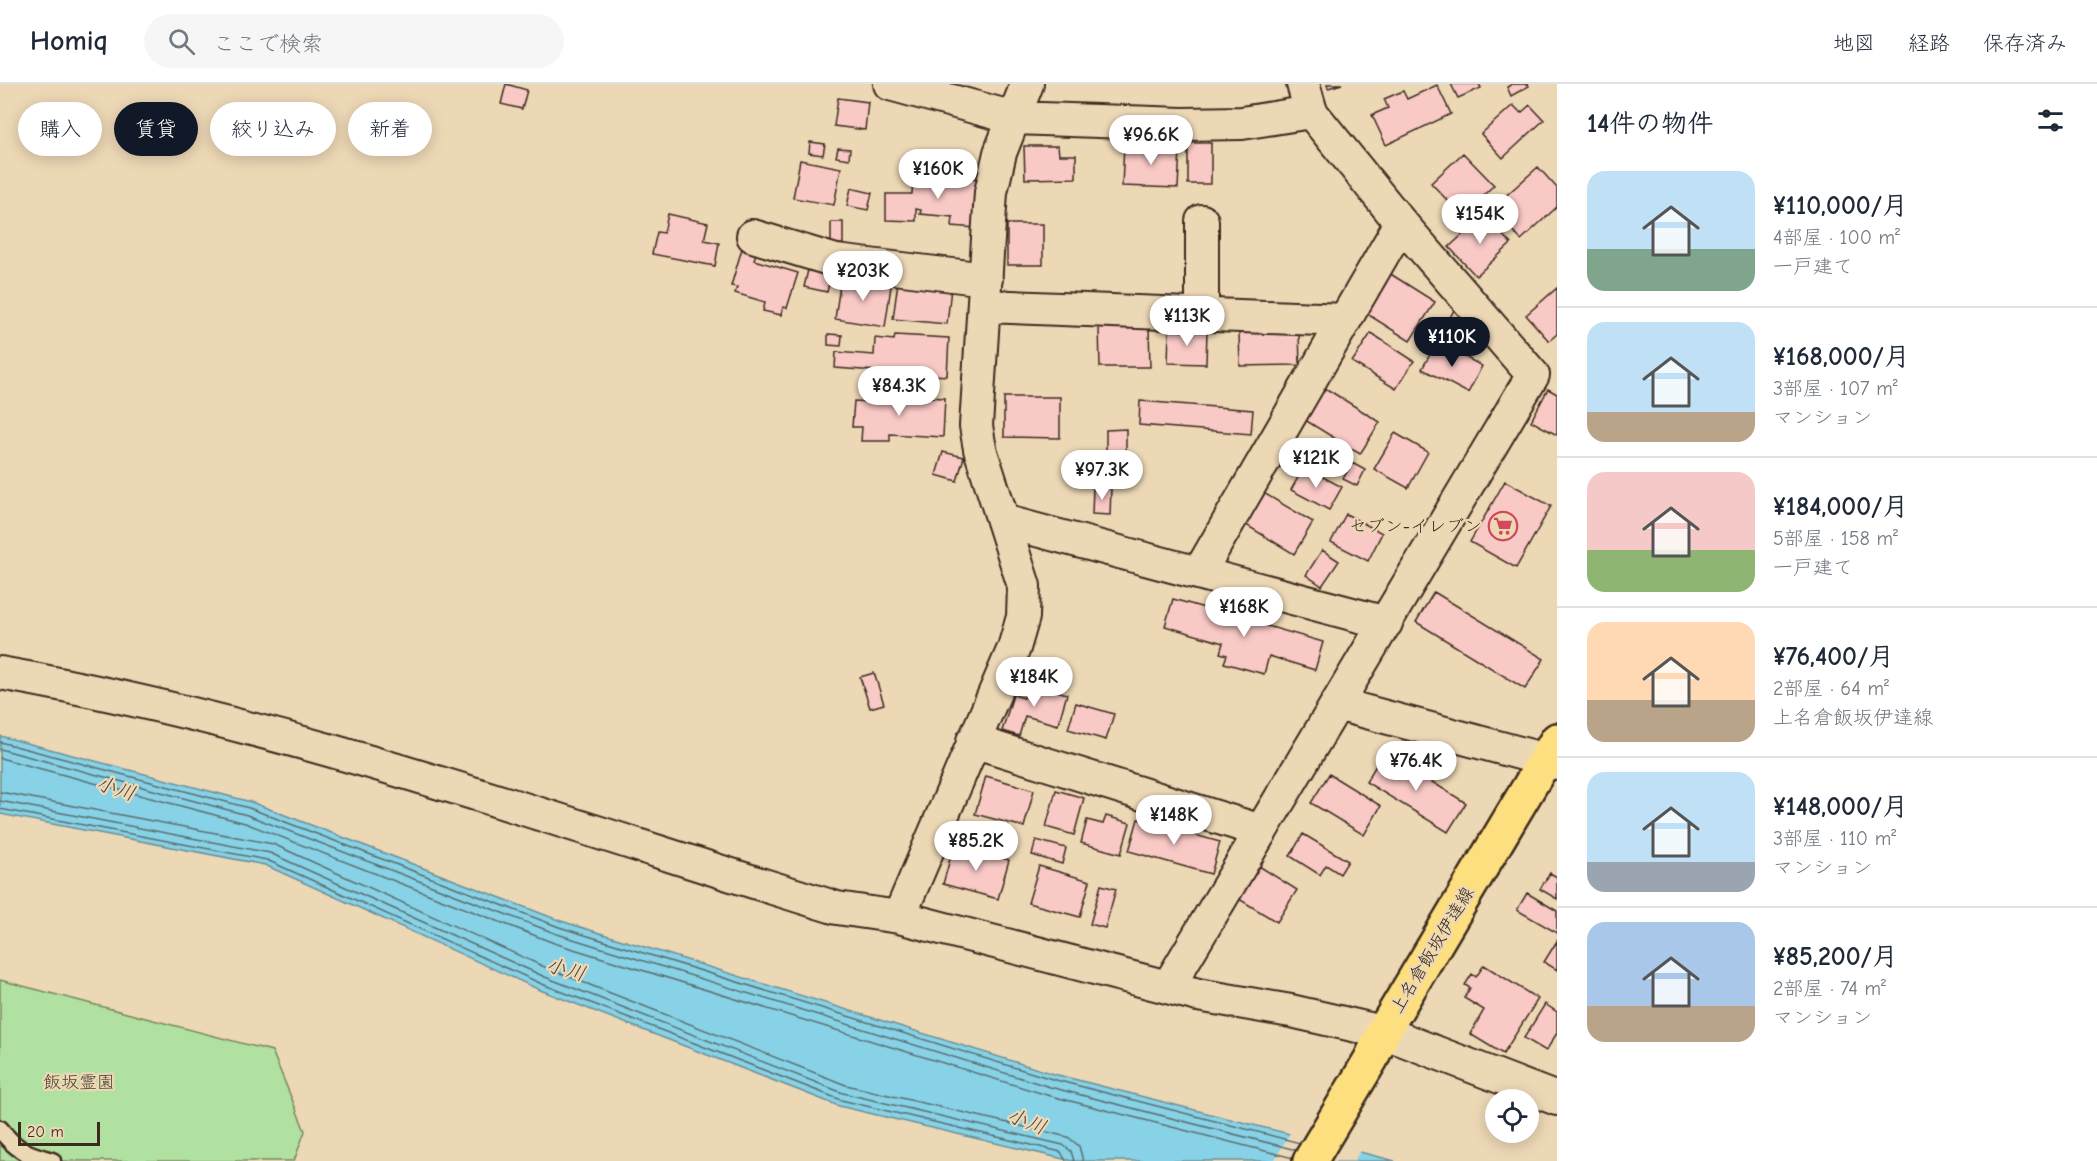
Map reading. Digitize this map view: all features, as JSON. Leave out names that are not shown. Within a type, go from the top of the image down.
[{"type":"main road","name":"上名倉飯坂伊達線","points":[[1310,1161],[1553,754]]},
{"type":"street","points":[[890,84],[1014,118],[1182,124],[1242,123],[1307,98],[1401,223],[1533,375],[1168,987]]},
{"type":"street","points":[[899,917],[1014,648],[1023,617],[1024,586],[980,449],[976,426],[991,192],[1000,153],[1027,84]]},
{"type":"street","points":[[1202,221],[1202,314]]},
{"type":"street","points":[[1199,573],[1401,223]]},
{"type":"street","points":[[753,236],[836,261],[985,292],[1202,314],[1345,320]]},
{"type":"street","points":[[1003,520],[1386,623]]},
{"type":"street","points":[[0,672],[153,704],[286,738],[397,769],[837,908],[899,917],[1168,987],[1557,1099]]},
{"type":"street","points":[[1337,704],[1553,754]]},
{"type":"street","points":[[973,741],[1261,831]]},
{"type":"lane","points":[[0,1129],[14,1147],[52,1161]]},
{"type":"green space","name":"飯坂霊園","points":[[0,980],[272,1051],[305,1131],[294,1161],[0,1161]]},
{"type":"water","name":"小川","points":[[0,736],[251,802],[561,921],[1054,1074],[1395,1161],[1072,1161],[839,1106],[540,990],[265,865],[0,814]]},
{"type":"pier","points":[[1291,1131],[1361,1149],[1354,1161],[1274,1161]]},
{"type":"building","points":[[506,84],[527,90],[522,109],[501,104]]},
{"type":"building","points":[[1327,84],[1342,84],[1328,88]]},
{"type":"building","points":[[1451,84],[1479,84],[1481,88],[1458,98]]},
{"type":"building","points":[[1512,84],[1528,84],[1529,86],[1511,96],[1507,87]]},
{"type":"building","points":[[1437,85],[1451,114],[1386,145],[1372,115],[1388,108],[1384,99],[1403,91],[1407,99]]},
{"type":"building","points":[[838,98],[868,102],[865,130],[834,126]]},
{"type":"building","points":[[1513,105],[1521,113],[1530,105],[1544,120],[1503,158],[1481,134]]},
{"type":"building","points":[[810,142],[825,144],[823,155],[809,153]]},
{"type":"building","points":[[1188,143],[1211,143],[1211,184],[1188,184]]},
{"type":"building","points":[[1124,145],[1180,147],[1178,188],[1122,186]]},
{"type":"building","points":[[1024,146],[1058,146],[1059,155],[1076,155],[1076,178],[1025,179]]},
{"type":"building","points":[[838,148],[850,149],[849,159],[836,157]]},
{"type":"building","points":[[1463,153],[1494,185],[1462,216],[1431,183]]},
{"type":"building","points":[[800,160],[841,168],[834,205],[793,198]]},
{"type":"building","points":[[1538,167],[1557,188],[1557,207],[1521,240],[1492,208]]},
{"type":"building","points":[[930,171],[951,172],[951,177],[980,179],[976,228],[952,226],[953,217],[920,214],[921,210],[916,209],[916,221],[886,220],[886,194],[912,194],[913,179],[923,180],[924,175],[930,175]]},
{"type":"building","points":[[851,188],[872,193],[868,210],[847,206]]},
{"type":"building","points":[[668,214],[708,223],[704,240],[719,243],[715,266],[652,254],[657,232],[664,233]]},
{"type":"building","points":[[1484,215],[1511,244],[1476,276],[1449,247]]},
{"type":"building","points":[[831,222],[843,222],[843,244],[831,244]]},
{"type":"building","points":[[1007,224],[1043,224],[1043,265],[1007,265]]},
{"type":"building","points":[[743,245],[757,249],[754,260],[798,273],[787,308],[783,307],[781,315],[763,311],[765,302],[735,293],[737,287],[731,286]]},
{"type":"building","points":[[808,270],[831,275],[827,292],[804,287]]},
{"type":"building","points":[[1389,273],[1435,302],[1410,341],[1364,312]]},
{"type":"building","points":[[841,278],[891,286],[885,327],[835,319]]},
{"type":"building","points":[[898,282],[951,288],[947,324],[893,319]]},
{"type":"building","points":[[1557,288],[1557,334],[1549,341],[1526,315]]},
{"type":"building","points":[[1454,310],[1483,341],[1473,356],[1440,336]]},
{"type":"building","points":[[1149,326],[1150,367],[1100,367],[1099,327]]},
{"type":"building","points":[[1169,330],[1207,331],[1206,364],[1168,363]]},
{"type":"building","points":[[1299,332],[1300,365],[1240,366],[1239,333]]},
{"type":"building","points":[[1371,333],[1414,361],[1396,389],[1352,362]]},
{"type":"building","points":[[828,334],[842,335],[841,346],[828,345]]},
{"type":"building","points":[[895,335],[949,338],[947,376],[835,368],[836,352],[874,355],[875,338],[894,340]]},
{"type":"building","points":[[1437,342],[1482,366],[1468,393],[1422,369]]},
{"type":"building","points":[[1325,388],[1380,422],[1360,454],[1305,420]]},
{"type":"building","points":[[1548,389],[1557,394],[1557,435],[1531,421]]},
{"type":"building","points":[[872,394],[945,398],[943,437],[890,434],[890,441],[861,441],[862,427],[852,427],[854,401],[871,402]]},
{"type":"building","points":[[1004,397],[1060,397],[1060,438],[1004,437]]},
{"type":"building","points":[[1140,401],[1253,410],[1251,434],[1139,425]]},
{"type":"building","points":[[1126,429],[1126,471],[1106,471],[1106,430]]},
{"type":"building","points":[[1395,433],[1428,452],[1408,488],[1374,469]]},
{"type":"building","points":[[943,452],[964,457],[957,481],[936,475]]},
{"type":"building","points":[[1352,463],[1365,470],[1357,486],[1343,479]]},
{"type":"building","points":[[1304,467],[1342,487],[1329,510],[1291,490]]},
{"type":"building","points":[[1505,481],[1551,506],[1516,568],[1470,542]]},
{"type":"building","points":[[1093,488],[1111,488],[1110,515],[1092,514]]},
{"type":"building","points":[[1262,492],[1313,522],[1294,554],[1243,523]]},
{"type":"building","points":[[1346,514],[1382,533],[1368,561],[1331,542]]},
{"type":"building","points":[[1322,550],[1339,561],[1322,586],[1306,575]]},
{"type":"building","points":[[1434,592],[1544,659],[1525,689],[1416,622]]},
{"type":"building","points":[[1173,599],[1323,642],[1315,670],[1269,656],[1264,674],[1224,663],[1227,655],[1220,653],[1223,643],[1165,626]]},
{"type":"building","points":[[874,673],[884,704],[870,708],[860,677]]},
{"type":"building","points":[[1029,683],[1067,694],[1058,725],[1025,716],[1019,736],[1002,731],[1013,695],[1024,698]]},
{"type":"building","points":[[1076,703],[1114,714],[1106,740],[1068,729]]},
{"type":"building","points":[[1384,752],[1466,803],[1448,832],[1366,782]]},
{"type":"building","points":[[1329,774],[1381,806],[1364,835],[1311,803]]},
{"type":"building","points":[[986,776],[1034,790],[1024,827],[975,814]]},
{"type":"building","points":[[1056,790],[1084,798],[1074,835],[1046,827]]},
{"type":"building","points":[[1106,816],[1130,823],[1121,854],[1081,843],[1087,820],[1103,824]]},
{"type":"building","points":[[1138,819],[1220,842],[1211,874],[1129,851]]},
{"type":"building","points":[[1303,834],[1348,861],[1340,874],[1326,865],[1320,875],[1290,856]]},
{"type":"building","points":[[1036,840],[1066,848],[1062,864],[1032,855]]},
{"type":"building","points":[[954,845],[1009,860],[998,899],[943,884]]},
{"type":"building","points":[[1039,866],[1090,881],[1080,917],[1028,903]]},
{"type":"building","points":[[1259,866],[1297,890],[1277,922],[1239,899]]},
{"type":"building","points":[[1550,873],[1557,877],[1557,899],[1540,889]]},
{"type":"building","points":[[1101,885],[1116,889],[1105,928],[1090,924]]},
{"type":"building","points":[[1527,893],[1557,911],[1557,933],[1517,910]]},
{"type":"building","points":[[1557,941],[1557,970],[1544,962]]},
{"type":"building","points":[[1484,965],[1538,999],[1503,1054],[1470,1034],[1484,1010],[1464,998],[1470,988],[1465,985],[1472,974],[1476,977]]},
{"type":"building","points":[[1545,1004],[1557,1012],[1557,1033],[1546,1051],[1524,1038]]},
{"type":"place","name":"セブン-イレブン","points":[[1503,526]]}]
